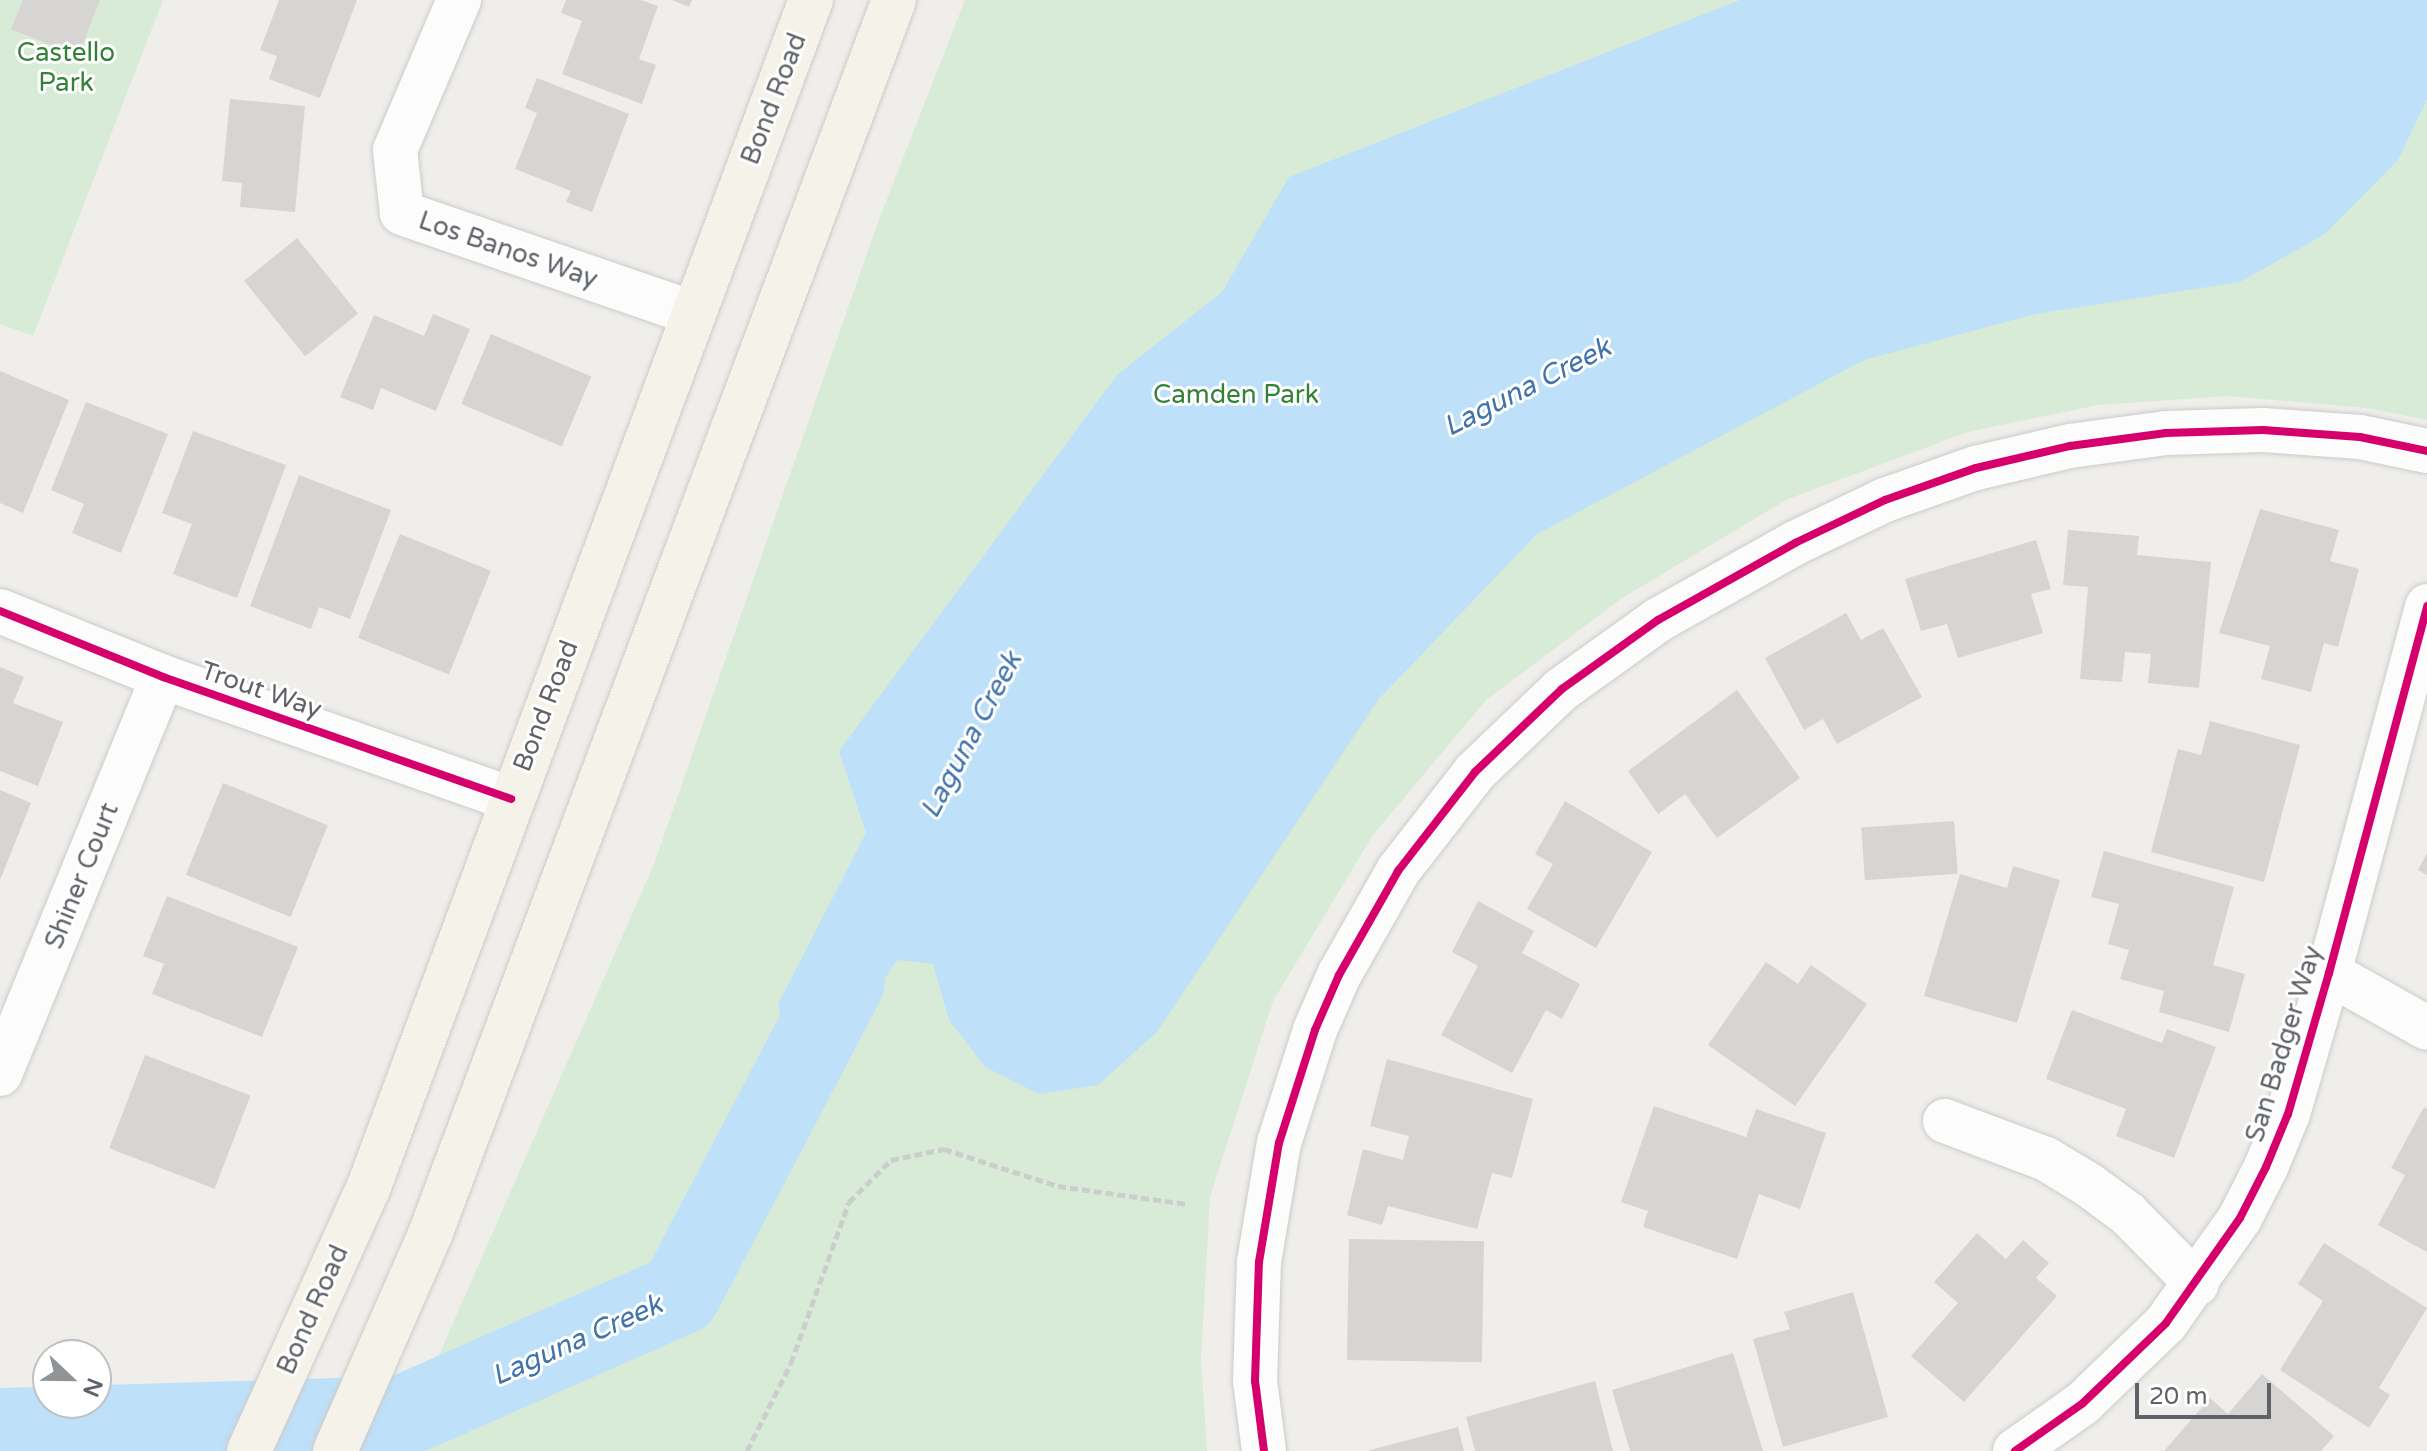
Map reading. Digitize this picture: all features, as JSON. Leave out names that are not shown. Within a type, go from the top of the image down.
[{"type":"main road","name":"Bond Road","points":[[249,1451],[368,1189],[811,0]]},
{"type":"main road","points":[[335,1451],[431,1232],[894,0]]},
{"type":"street","name":"Los Banos Way","points":[[459,0],[395,150],[402,213],[692,313]]},
{"type":"street","points":[[1264,1451],[1255,1381],[1261,1247],[1279,1143],[1315,1030],[1367,922],[1429,829],[1475,772],[1562,689],[1658,620],[1795,543],[1885,500],[1976,468],[2070,446],[2166,433],[2263,430],[2360,437],[2427,451]]},
{"type":"street","name":"San Badger Way","points":[[2015,1451],[2126,1365],[2197,1284],[2266,1167],[2288,1114],[2329,973],[2427,606]]},
{"type":"street","name":"Trout Way","points":[[0,611],[163,677],[511,799]]},
{"type":"street","name":"Shiner Court","points":[[0,1074],[163,677]]},
{"type":"street","points":[[2329,973],[2427,1028]]},
{"type":"street","points":[[1945,1121],[2046,1159],[2089,1185],[2128,1214],[2197,1284]]},
{"type":"path","points":[[747,1451],[791,1363],[849,1202],[891,1160],[944,1149],[1058,1186],[1187,1204]]},
{"type":"green space","name":"Castello Park","points":[[0,0],[163,0],[33,336],[0,324]]},
{"type":"green space","name":"Camden Park","points":[[965,0],[2427,0],[2427,420],[2367,408],[2228,396],[2098,405],[1968,432],[1788,499],[1622,598],[1486,700],[1373,835],[1273,1001],[1210,1197],[1201,1359],[1207,1451],[397,1451],[654,864],[878,222]]},
{"type":"water","points":[[1740,0],[2427,0],[2427,99],[2398,160],[2325,234],[2240,282],[2036,314],[1864,360],[1537,534],[1378,700],[1157,1032],[1098,1085],[1039,1094],[985,1067],[949,1020],[933,964],[897,960],[840,1046],[792,1081],[778,1004],[866,833],[839,751],[1117,375],[1222,292],[1289,177]]},
{"type":"building","points":[[23,0],[100,0],[78,56],[11,29]]},
{"type":"building","points":[[279,0],[357,0],[320,98],[269,79],[277,56],[260,50]]},
{"type":"building","points":[[566,0],[641,0],[658,6],[639,59],[656,65],[642,104],[562,74],[582,21],[561,13]]},
{"type":"building","points":[[672,0],[692,0],[689,7]]},
{"type":"building","points":[[537,78],[629,114],[592,212],[566,202],[571,191],[515,169],[537,113],[525,108]]},
{"type":"building","points":[[230,99],[305,106],[295,212],[240,207],[242,183],[222,181]]},
{"type":"building","points":[[297,238],[358,313],[305,356],[244,281]]},
{"type":"building","points":[[433,314],[470,329],[436,411],[381,388],[373,410],[340,397],[374,315],[424,336]]},
{"type":"building","points":[[491,334],[591,377],[562,447],[461,404]]},
{"type":"building","points":[[0,371],[69,400],[23,513],[0,503]]},
{"type":"building","points":[[86,402],[168,434],[121,553],[72,533],[84,504],[51,490]]},
{"type":"building","points":[[193,431],[286,465],[237,598],[173,574],[192,524],[162,513]]},
{"type":"building","points":[[299,475],[391,510],[350,619],[319,607],[311,629],[250,606]]},
{"type":"building","points":[[2260,509],[2339,530],[2330,561],[2359,569],[2338,647],[2324,643],[2311,692],[2261,679],[2270,646],[2219,633]]},
{"type":"building","points":[[2068,530],[2139,536],[2137,555],[2211,562],[2199,688],[2148,683],[2151,654],[2125,652],[2122,682],[2080,679],[2088,587],[2063,585]]},
{"type":"building","points":[[400,534],[491,571],[449,675],[358,638]]},
{"type":"building","points":[[2036,540],[2051,589],[2031,594],[2043,633],[1958,658],[1947,624],[1921,631],[1905,579]]},
{"type":"building","points":[[1846,613],[1861,640],[1883,628],[1922,697],[1837,744],[1823,719],[1804,730],[1765,658]]},
{"type":"building","points":[[0,667],[24,677],[13,703],[63,722],[38,786],[0,771]]},
{"type":"building","points":[[1737,690],[1800,778],[1717,838],[1685,794],[1658,814],[1628,771]]},
{"type":"building","points":[[2210,721],[2300,745],[2264,882],[2151,852],[2178,749],[2201,755]]},
{"type":"building","points":[[223,783],[328,825],[291,917],[186,875]]},
{"type":"building","points":[[0,790],[31,803],[0,880]]},
{"type":"building","points":[[1565,801],[1652,852],[1596,948],[1527,909],[1553,864],[1535,854]]},
{"type":"building","points":[[1954,821],[1958,874],[1865,880],[1861,827]]},
{"type":"building","points":[[2104,851],[2234,887],[2213,965],[2245,974],[2229,1032],[2159,1012],[2164,991],[2120,979],[2129,950],[2108,944],[2119,904],[2091,897]]},
{"type":"building","points":[[2427,853],[2427,875],[2418,870]]},
{"type":"building","points":[[2013,866],[2060,880],[2017,1023],[1924,996],[1960,874],[2007,888]]},
{"type":"building","points":[[167,896],[298,947],[262,1037],[152,994],[164,964],[143,956]]},
{"type":"building","points":[[1478,901],[1534,931],[1522,953],[1580,984],[1562,1019],[1546,1010],[1512,1073],[1441,1035],[1478,966],[1452,952]]},
{"type":"building","points":[[1766,962],[1798,984],[1811,965],[1867,1004],[1795,1106],[1708,1045]]},
{"type":"building","points":[[2072,1010],[2162,1043],[2167,1029],[2216,1047],[2174,1158],[2116,1136],[2126,1109],[2046,1079]]},
{"type":"building","points":[[145,1055],[250,1095],[215,1189],[109,1148]]},
{"type":"building","points":[[1387,1059],[1533,1099],[1512,1178],[1492,1173],[1477,1229],[1388,1206],[1382,1225],[1347,1215],[1363,1149],[1403,1160],[1409,1136],[1370,1126]]},
{"type":"building","points":[[1654,1106],[1746,1137],[1756,1109],[1826,1133],[1800,1209],[1759,1194],[1737,1259],[1643,1227],[1648,1211],[1621,1202]]},
{"type":"building","points":[[2424,1107],[2427,1109],[2427,1252],[2378,1225],[2405,1175],[2391,1168]]},
{"type":"building","points":[[1977,1233],[2006,1259],[2023,1240],[2049,1263],[2036,1278],[2057,1296],[1964,1402],[1911,1356],[1958,1303],[1934,1282]]},
{"type":"building","points":[[1349,1239],[1484,1241],[1482,1362],[1347,1360]]},
{"type":"building","points":[[2324,1243],[2427,1308],[2379,1388],[2390,1395],[2369,1428],[2280,1370],[2323,1301],[2298,1284]]},
{"type":"building","points":[[1853,1292],[1888,1417],[1783,1447],[1753,1339],[1790,1329],[1784,1312]]},
{"type":"building","points":[[1733,1353],[1763,1451],[1630,1451],[1612,1390]]},
{"type":"building","points":[[2262,1374],[2334,1436],[2321,1451],[2164,1451],[2210,1398],[2228,1414]]},
{"type":"building","points":[[1595,1381],[1613,1451],[1475,1451],[1466,1417]]},
{"type":"building","points":[[1458,1427],[1464,1451],[1370,1451],[1370,1450]]},
{"type":"waterway","name":"Laguna Creek","points":[[0,1429],[401,1417],[680,1294],[844,982]]},
{"type":"cycle path","points":[[1264,1451],[1255,1381],[1259,1262],[1279,1143],[1315,1030],[1339,975],[1398,871],[1475,772],[1562,689],[1658,620],[1795,543],[1885,500],[1976,468],[2070,446],[2166,433],[2263,430],[2360,437],[2427,451]]},
{"type":"cycle path","points":[[2015,1451],[2083,1403],[2166,1323],[2240,1218],[2266,1167],[2288,1114],[2329,973],[2427,606]]},
{"type":"cycle path","points":[[0,611],[163,677],[511,799]]}]
